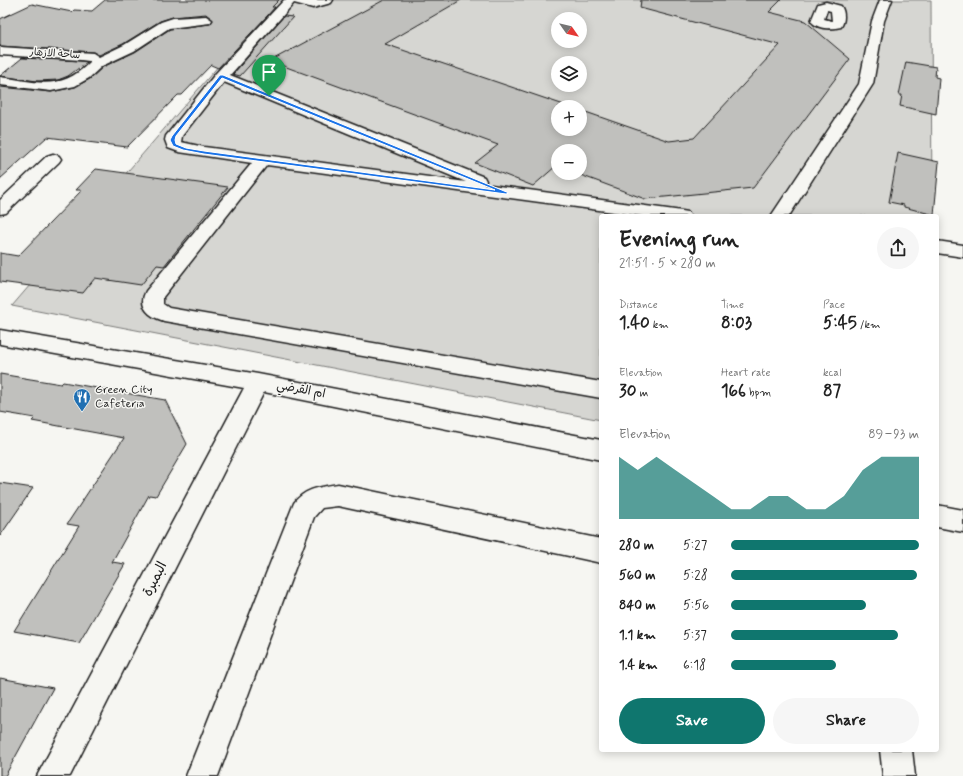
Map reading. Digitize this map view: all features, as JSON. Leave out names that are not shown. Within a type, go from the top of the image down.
[{"type":"street","points":[[292,0],[221,76],[174,136],[174,145],[185,149],[263,160],[667,214]]},
{"type":"street","points":[[295,0],[313,4],[327,0]]},
{"type":"street","points":[[781,214],[866,84],[878,21],[886,0]]},
{"type":"street","points":[[97,62],[129,48],[164,25],[173,22],[206,20]]},
{"type":"street","name":"ساحة الازهار","points":[[0,51],[93,57],[97,62],[79,79],[66,85],[50,87],[0,81]]},
{"type":"street","points":[[221,76],[506,193]]},
{"type":"street","points":[[0,209],[53,159]]},
{"type":"street","points":[[263,160],[153,296],[153,307],[158,311],[193,319],[599,390]]},
{"type":"street","points":[[939,247],[963,250]]},
{"type":"street","name":"ام القرضي","points":[[0,337],[258,382],[599,450]]},
{"type":"street","name":"البمبرة","points":[[53,776],[258,382]]},
{"type":"street","points":[[202,776],[273,593],[299,519],[309,503],[318,498],[338,495],[599,551]]},
{"type":"street","points":[[939,516],[963,521]]},
{"type":"street","points":[[896,752],[898,776]]},
{"type":"shaded area","points":[[275,0],[931,0],[932,214],[599,214],[599,420],[12,306]]},
{"type":"building","points":[[105,0],[279,0],[272,7],[275,7],[268,15],[218,68],[211,65],[182,95],[178,95],[127,147],[47,137],[0,179],[0,87],[51,92],[75,87],[90,79],[103,67],[135,52],[170,29],[210,24],[213,20],[206,14],[173,17],[160,21],[123,44],[99,55],[93,52],[0,46],[0,19],[32,4],[72,12],[74,10],[92,11]]},
{"type":"building","points":[[384,0],[461,0],[385,44],[551,101],[551,136],[587,136],[587,112],[669,141],[694,138],[780,45],[640,8],[641,0],[781,0],[769,12],[805,21],[850,59],[753,188],[645,199],[587,177],[587,144],[551,144],[551,170],[533,186],[475,163],[498,145],[270,61]]},
{"type":"building","points":[[284,16],[293,17],[240,76],[233,74]]},
{"type":"building","points":[[22,58],[87,62],[68,76],[58,80],[37,81],[0,76]]},
{"type":"building","points":[[906,62],[936,67],[935,77],[939,78],[936,114],[900,106],[902,95],[899,95]]},
{"type":"building","points":[[898,153],[939,162],[934,214],[889,202]]},
{"type":"building","points":[[96,169],[228,187],[164,266],[157,265],[141,285],[95,278],[83,293],[0,282],[0,253],[18,256],[82,190],[76,190]]},
{"type":"building","points":[[0,374],[61,384],[63,382],[165,400],[187,444],[156,496],[149,495],[112,562],[125,564],[79,643],[14,631],[79,526],[67,524],[124,438],[32,421],[35,418],[0,412]]},
{"type":"building","points":[[0,483],[33,488],[0,536]]},
{"type":"building","points":[[0,678],[53,688],[5,776],[0,776]]},
{"type":"place","name":"Green City Cafeteria","points":[[82,412]]},
{"type":"route","points":[[221,76],[269,96],[506,193],[204,152],[185,149],[174,145],[174,136],[221,76]]}]
